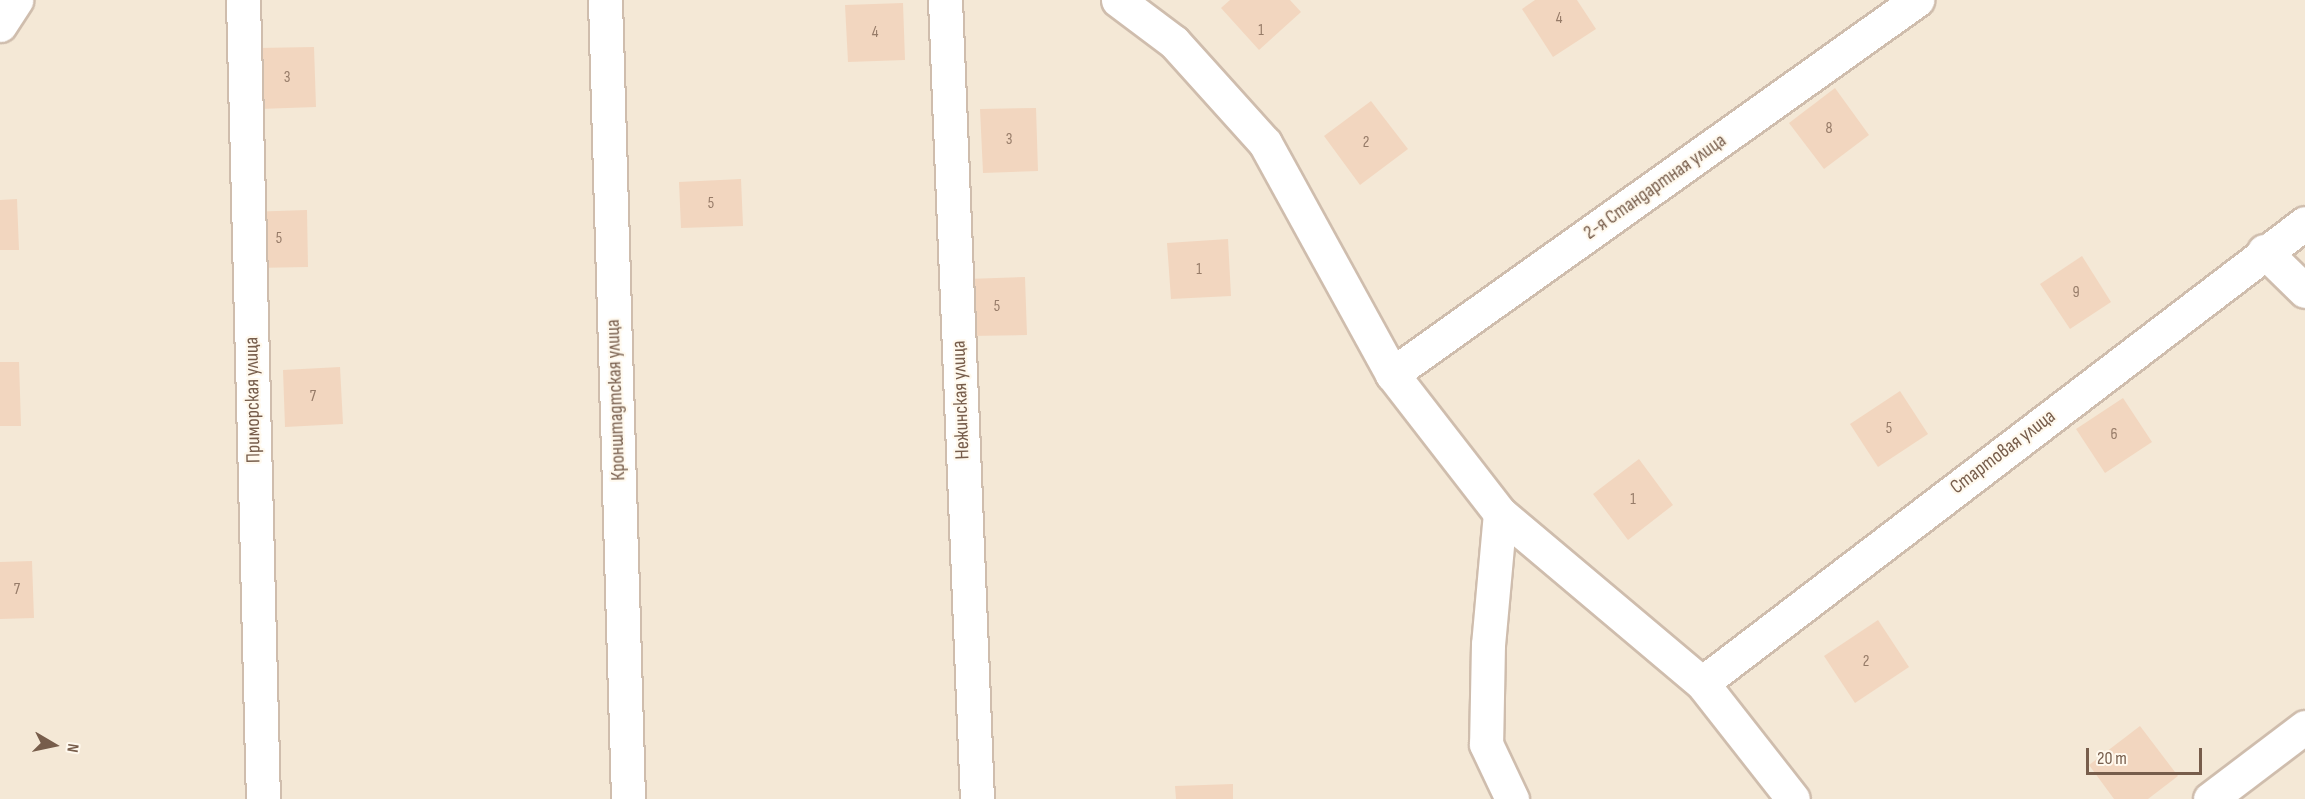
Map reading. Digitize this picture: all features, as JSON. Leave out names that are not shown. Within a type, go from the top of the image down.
[{"type":"street","points":[[0,25],[16,0]]},
{"type":"street","name":"Приморская улица","points":[[243,0],[263,799]]},
{"type":"street","name":"Кронштадтская улица","points":[[605,0],[628,799]]},
{"type":"street","name":"Нежинская улица","points":[[945,0],[976,799]]},
{"type":"street","points":[[1118,0],[1174,42],[1265,143],[1392,374],[1500,513],[1702,683],[1793,799]]},
{"type":"street","name":"2-я Стандартная улица","points":[[1392,374],[1917,0]]},
{"type":"street","name":"Стартовая улица","points":[[1702,683],[2265,251],[2305,223]]},
{"type":"street","points":[[2265,251],[2305,291]]},
{"type":"street","points":[[1500,513],[1488,644],[1486,744],[1512,799]]},
{"type":"street","points":[[2210,799],[2305,727]]},
{"type":"shaded area","points":[[0,0],[2305,0],[2305,799],[0,799]]},
{"type":"building","points":[[1230,0],[1290,0],[1301,12],[1259,50],[1221,8]]},
{"type":"building","points":[[1535,0],[1577,0],[1596,29],[1553,57],[1522,9]]},
{"type":"building","points":[[903,3],[905,60],[848,62],[845,5]]},
{"type":"building","points":[[314,47],[316,107],[259,109],[258,48]]},
{"type":"building","points":[[1835,88],[1869,135],[1824,169],[1789,123]]},
{"type":"building","points":[[1371,101],[1408,149],[1360,185],[1324,136]]},
{"type":"building","points":[[1036,108],[1038,171],[983,173],[980,109]]},
{"type":"building","points":[[741,179],[743,226],[681,228],[679,182]]},
{"type":"building","points":[[17,199],[19,250],[0,250],[0,200]]},
{"type":"building","points":[[307,210],[308,267],[250,268],[249,212]]},
{"type":"building","points":[[1228,239],[1231,296],[1171,299],[1167,243]]},
{"type":"building","points":[[2082,256],[2111,302],[2070,329],[2040,284]]},
{"type":"building","points":[[1025,277],[1027,335],[969,336],[967,279]]},
{"type":"building","points":[[0,362],[19,362],[21,426],[0,426]]},
{"type":"building","points":[[340,367],[343,424],[285,427],[283,370]]},
{"type":"building","points":[[1900,391],[1928,434],[1878,467],[1850,424]]},
{"type":"building","points":[[2123,398],[2152,442],[2105,473],[2076,429]]},
{"type":"building","points":[[1639,459],[1673,505],[1628,540],[1593,494]]},
{"type":"building","points":[[32,561],[34,618],[0,619],[0,562]]},
{"type":"building","points":[[1878,620],[1909,667],[1855,703],[1824,656]]},
{"type":"building","points":[[2140,726],[2178,776],[2148,799],[2114,799],[2089,765]]},
{"type":"building","points":[[1233,784],[1233,799],[1176,799],[1175,786]]}]
